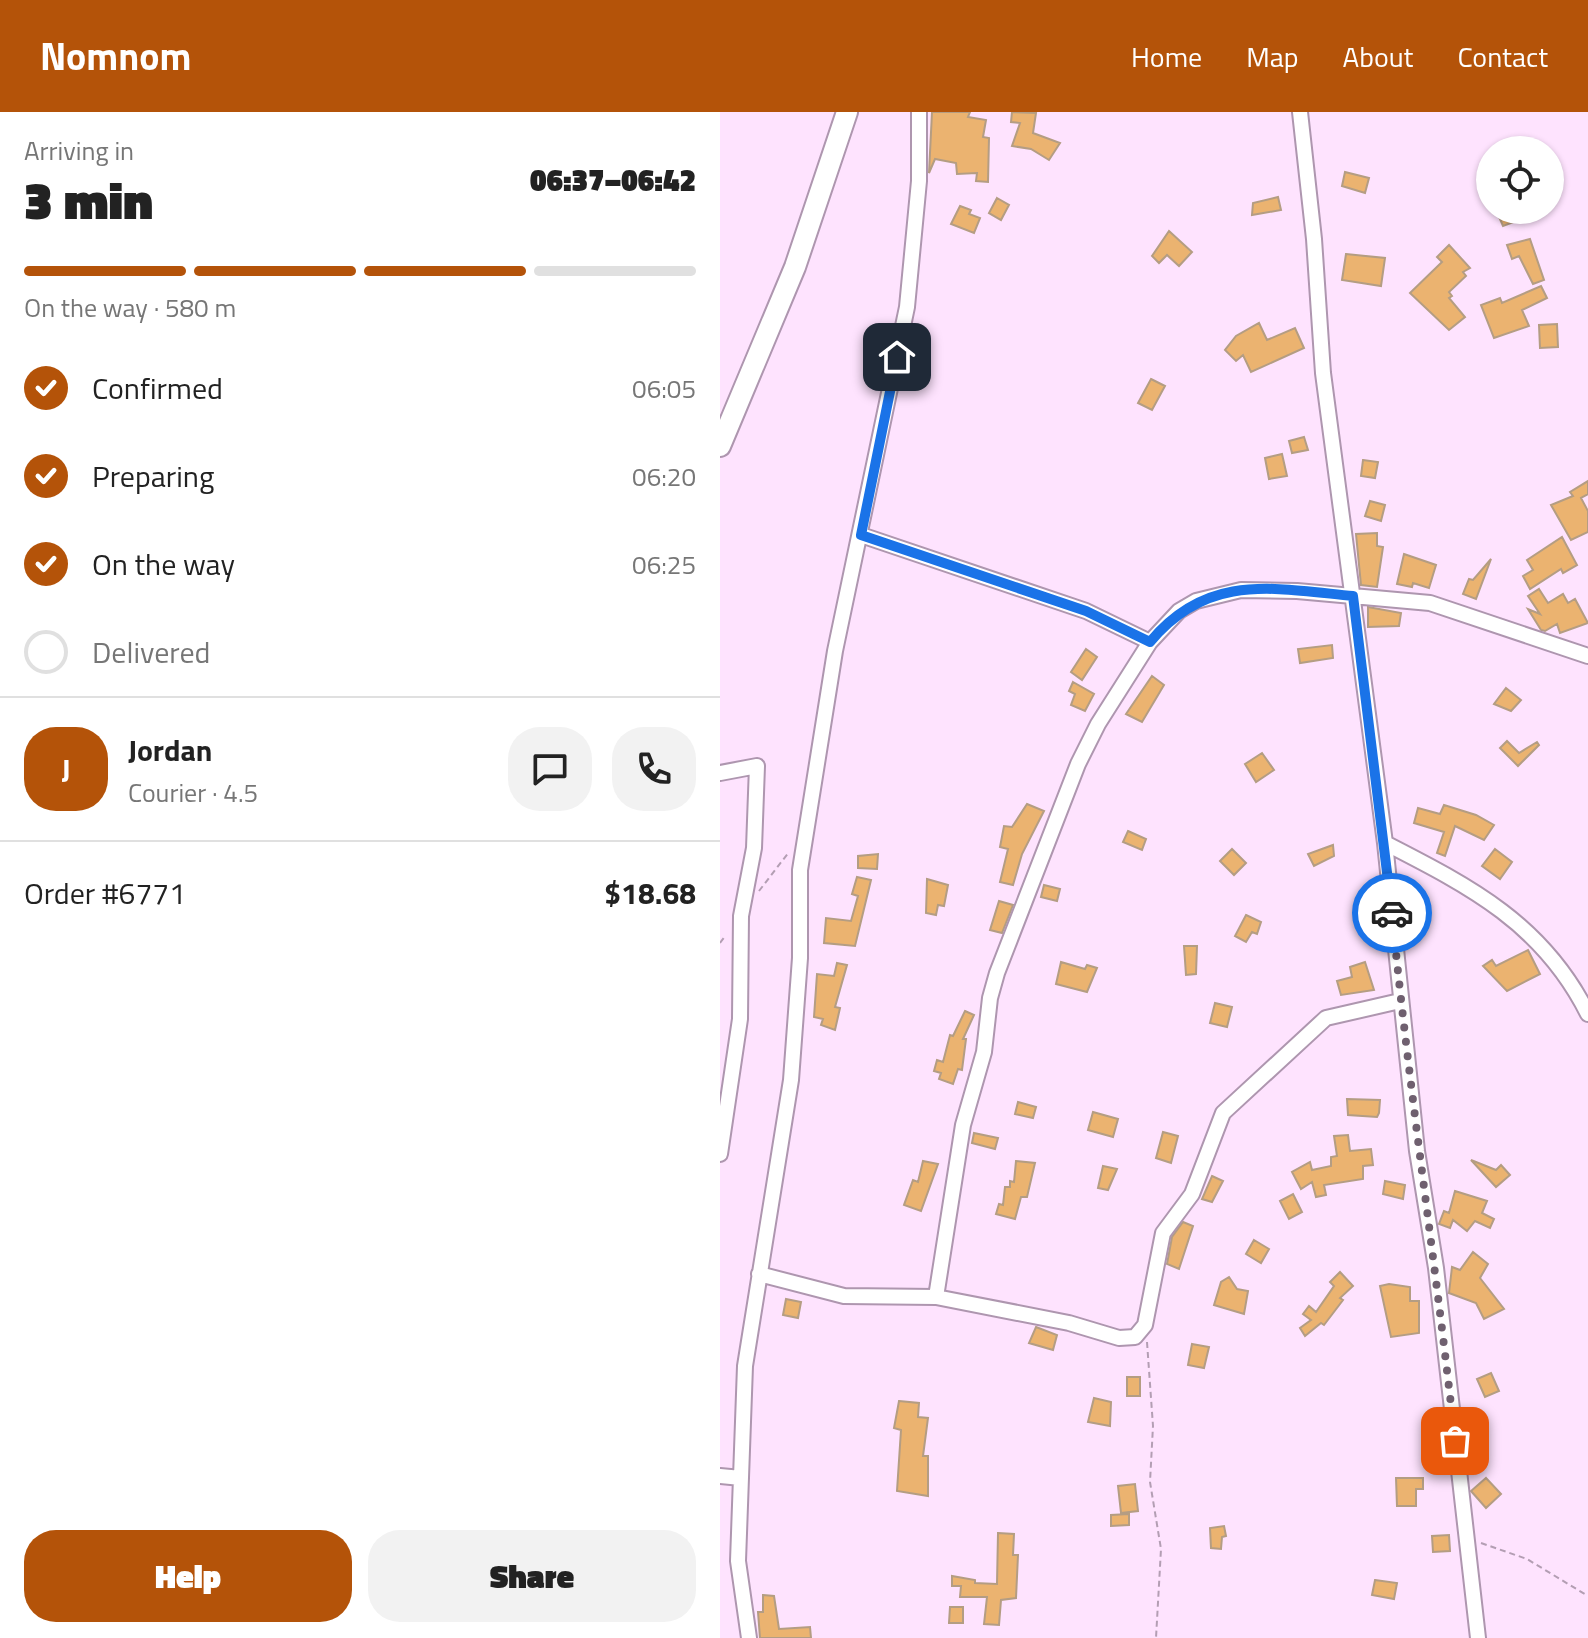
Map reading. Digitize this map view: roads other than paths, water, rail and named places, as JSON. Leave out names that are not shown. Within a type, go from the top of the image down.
[{"type":"main road","points":[[720,446],[791,280],[847,112]]},
{"type":"street","points":[[749,1638],[738,1561],[745,1366],[791,1080],[805,832],[835,651],[907,307],[919,181],[919,112]]},
{"type":"street","points":[[1300,112],[1314,239],[1323,373],[1385,843],[1417,1151],[1436,1268],[1478,1638]]},
{"type":"street","points":[[861,535],[1086,611],[1150,642]]},
{"type":"street","points":[[936,1297],[963,1125],[984,1052],[990,998],[997,973],[1078,764],[1098,724],[1150,642],[1179,611],[1213,595],[1241,590],[1430,603],[1588,656]]},
{"type":"street","points":[[720,773],[757,766],[754,848],[741,916],[740,1019],[720,1154]]},
{"type":"street","points":[[1385,843],[1480,895],[1518,924],[1569,976],[1588,1014]]},
{"type":"street","points":[[759,1274],[844,1296],[936,1297],[1069,1323],[1119,1338],[1135,1337],[1145,1325],[1163,1233],[1192,1194],[1223,1113],[1326,1018],[1400,1001]]},
{"type":"street","points":[[720,1476],[741,1478]]}]
